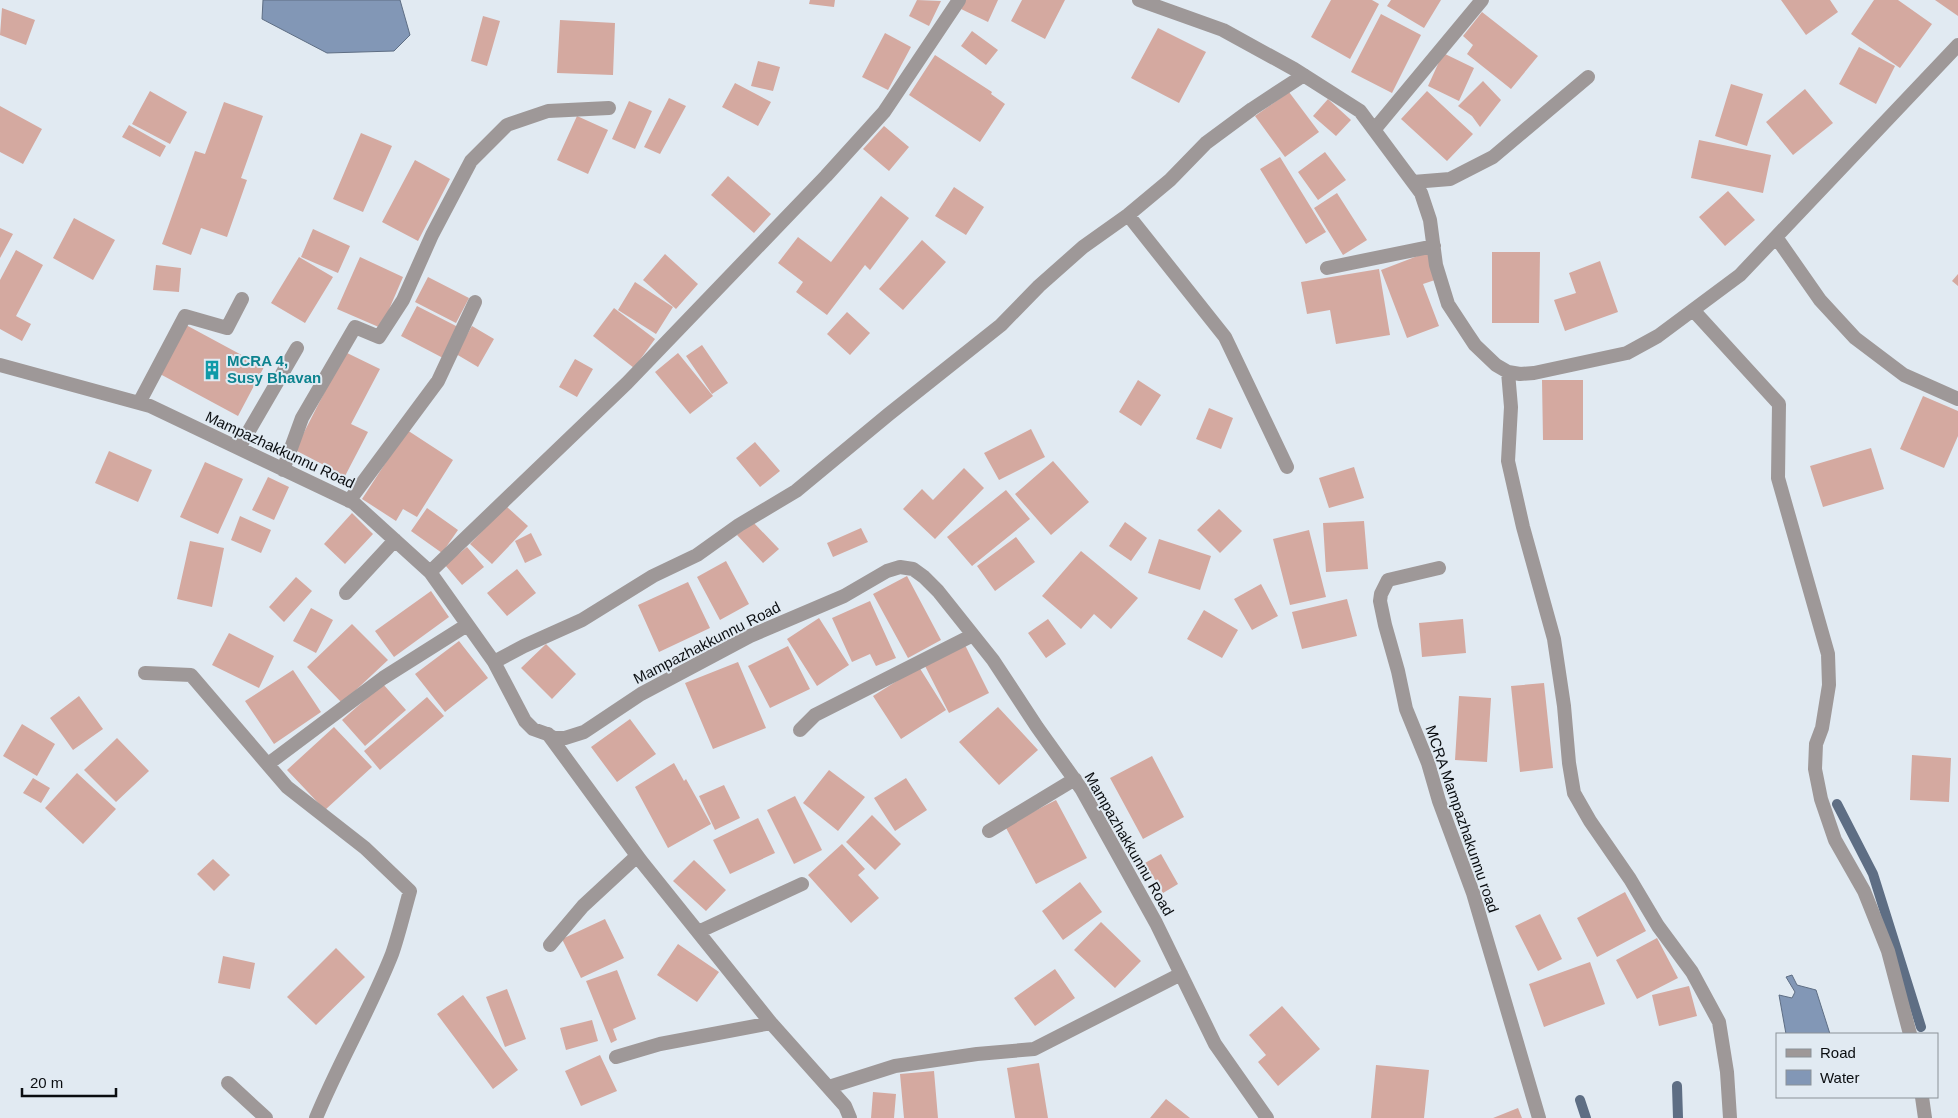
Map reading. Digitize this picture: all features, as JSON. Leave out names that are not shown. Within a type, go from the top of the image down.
[{"type":"street","points":[[430,572],[627,383],[826,176],[884,112],[959,0]]},
{"type":"street","points":[[1139,0],[1223,30],[1304,74],[1360,111],[1421,193],[1430,220],[1436,265],[1448,304],[1475,344],[1496,365],[1508,372],[1520,374],[1534,373],[1627,353],[1658,336],[1740,275],[1958,45]]},
{"type":"street","points":[[1374,130],[1482,0]]},
{"type":"street","points":[[494,662],[524,646],[582,620],[653,576],[697,555],[740,525],[796,491],[1001,325],[1039,286],[1083,246],[1128,215],[1170,180],[1206,144],[1252,109],[1304,74]]},
{"type":"street","points":[[1413,182],[1450,179],[1492,157],[1588,76]]},
{"type":"street","points":[[283,470],[302,418],[355,326],[379,337],[403,300],[432,235],[471,161],[507,125],[548,111],[609,108]]},
{"type":"street","points":[[1128,215],[1225,336],[1288,467]]},
{"type":"street","points":[[1776,238],[1820,300],[1855,338],[1904,375],[1958,399]]},
{"type":"street","points":[[1327,268],[1434,246]]},
{"type":"street","points":[[139,403],[185,316],[227,328],[242,299]]},
{"type":"street","points":[[349,501],[438,380],[475,302]]},
{"type":"street","points":[[1693,310],[1779,404],[1778,478],[1828,654],[1829,685],[1822,728],[1816,744],[1815,769],[1822,800],[1835,840],[1864,891],[1888,951],[1910,1033]]},
{"type":"street","points":[[238,448],[297,348]]},
{"type":"street","name":"Mampazhakkunnu Road","points":[[0,366],[150,406],[349,501],[430,572],[494,662],[525,721],[533,729],[554,738],[584,732],[641,694],[750,636],[844,596],[886,571],[900,567],[913,569],[924,577],[993,660],[1037,727],[1082,790],[1156,923],[1214,1044],[1267,1118]]},
{"type":"street","points":[[1508,372],[1511,407],[1508,461],[1523,527],[1554,640],[1574,793],[1658,926],[1692,972],[1719,1022],[1727,1072],[1730,1118]]},
{"type":"street","points":[[346,592],[395,540]]},
{"type":"street","name":"MCRA Mampazhakunnu road","points":[[1439,568],[1388,580],[1381,594],[1380,601],[1406,709],[1428,763],[1439,801],[1473,893],[1539,1118]]},
{"type":"street","points":[[268,764],[383,678],[467,625]]},
{"type":"street","points":[[800,730],[815,715],[973,635]]},
{"type":"street","points":[[144,673],[191,675],[287,787],[365,848],[410,891],[392,953],[363,1018],[332,1079],[316,1118]]},
{"type":"street","points":[[547,734],[637,856],[772,1023],[845,1106],[850,1118]]},
{"type":"street","points":[[989,831],[1074,779]]},
{"type":"street","points":[[550,946],[583,906],[637,856]]},
{"type":"street","points":[[698,932],[802,884]]},
{"type":"street","points":[[829,1087],[895,1066],[977,1054],[1034,1049],[1181,974]]},
{"type":"street","points":[[616,1056],[660,1044],[772,1023]]},
{"type":"street","points":[[228,1083],[266,1118]]},
{"type":"street","points":[[1922,1098],[1925,1118]]},
{"type":"water","points":[[263,0],[400,0],[410,35],[394,51],[327,53],[262,19]]},
{"type":"water","points":[[1792,975],[1797,985],[1816,990],[1830,1033],[1786,1033],[1779,995],[1792,998],[1795,992],[1786,977]]},
{"type":"building","points":[[810,0],[835,0],[834,7],[809,4]]},
{"type":"building","points":[[917,0],[941,1],[929,26],[909,16]]},
{"type":"building","points":[[965,0],[998,0],[988,22],[961,9]]},
{"type":"building","points":[[1022,0],[1065,0],[1045,39],[1011,21]]},
{"type":"building","points":[[1331,0],[1372,0],[1379,4],[1350,59],[1311,37]]},
{"type":"building","points":[[1391,0],[1441,0],[1424,28],[1387,6]]},
{"type":"building","points":[[1781,0],[1830,0],[1838,12],[1806,35]]},
{"type":"building","points":[[1874,0],[1898,0],[1932,24],[1900,68],[1851,34]]},
{"type":"building","points":[[1935,0],[1958,0],[1958,16]]},
{"type":"building","points":[[2,8],[35,20],[26,45],[0,35]]},
{"type":"building","points":[[1482,12],[1538,56],[1511,89],[1467,54],[1473,45],[1463,36]]},
{"type":"building","points":[[1381,14],[1421,35],[1392,93],[1351,72]]},
{"type":"building","points":[[483,16],[500,21],[487,66],[471,61]]},
{"type":"building","points":[[560,20],[615,23],[613,75],[557,73]]},
{"type":"building","points":[[1158,28],[1206,52],[1179,103],[1131,78]]},
{"type":"building","points":[[972,31],[998,50],[986,65],[961,46]]},
{"type":"building","points":[[885,33],[911,47],[888,90],[862,77]]},
{"type":"building","points":[[1859,47],[1895,66],[1876,104],[1839,84]]},
{"type":"building","points":[[1443,53],[1474,68],[1459,101],[1428,86]]},
{"type":"building","points":[[935,55],[992,92],[991,94],[1005,104],[980,142],[909,95]]},
{"type":"building","points":[[758,61],[780,67],[773,91],[751,86]]},
{"type":"building","points":[[1483,81],[1501,100],[1480,127],[1472,116],[1458,106]]},
{"type":"building","points":[[735,83],[771,102],[758,126],[722,107]]},
{"type":"building","points":[[1731,84],[1763,94],[1747,146],[1715,136]]},
{"type":"building","points":[[1805,89],[1833,123],[1793,155],[1766,122]]},
{"type":"building","points":[[150,91],[187,112],[170,144],[132,124]]},
{"type":"building","points":[[1427,91],[1473,134],[1447,161],[1401,119]]},
{"type":"building","points":[[1289,92],[1319,132],[1285,157],[1255,116]]},
{"type":"building","points":[[669,98],[686,106],[660,154],[644,147]]},
{"type":"building","points":[[1328,99],[1351,120],[1336,136],[1313,116]]},
{"type":"building","points":[[629,101],[652,111],[635,149],[612,139]]},
{"type":"building","points":[[224,102],[263,116],[241,178],[247,180],[227,237],[201,228],[191,255],[162,244],[195,151],[205,154]]},
{"type":"building","points":[[0,106],[42,129],[23,164],[0,152]]},
{"type":"building","points":[[577,116],[608,130],[588,174],[557,160]]},
{"type":"building","points":[[129,125],[166,146],[160,157],[122,137]]},
{"type":"building","points":[[884,126],[909,147],[889,171],[863,149]]},
{"type":"building","points":[[361,133],[392,146],[363,212],[333,199]]},
{"type":"building","points":[[1699,140],[1771,155],[1763,193],[1691,178]]},
{"type":"building","points":[[1325,152],[1346,180],[1318,200],[1298,172]]},
{"type":"building","points":[[1280,157],[1326,232],[1306,244],[1260,169]]},
{"type":"building","points":[[415,160],[450,179],[418,241],[382,222]]},
{"type":"building","points":[[728,176],[771,214],[754,233],[711,195]]},
{"type":"building","points":[[954,187],[984,207],[966,235],[935,216]]},
{"type":"building","points":[[1728,191],[1755,220],[1725,246],[1699,217]]},
{"type":"building","points":[[1337,193],[1367,240],[1343,255],[1314,208]]},
{"type":"building","points":[[881,196],[909,218],[870,270],[865,265],[827,315],[796,292],[803,282],[778,263],[798,237],[831,262]]},
{"type":"building","points":[[74,218],[115,240],[93,280],[53,258]]},
{"type":"building","points":[[0,228],[13,234],[0,258]]},
{"type":"building","points":[[313,229],[350,246],[338,273],[301,257]]},
{"type":"building","points":[[922,240],[946,262],[903,310],[879,289]]},
{"type":"building","points":[[16,250],[43,265],[16,316],[31,324],[22,341],[0,329],[0,280]]},
{"type":"building","points":[[1428,252],[1438,279],[1423,284],[1439,326],[1407,338],[1381,270]]},
{"type":"building","points":[[1492,252],[1540,252],[1539,323],[1492,323]]},
{"type":"building","points":[[665,254],[698,284],[676,309],[643,280]]},
{"type":"building","points":[[299,257],[333,277],[305,323],[271,303]]},
{"type":"building","points":[[360,257],[403,277],[381,328],[337,309]]},
{"type":"building","points":[[1600,261],[1618,312],[1565,331],[1554,300],[1576,293],[1569,273]]},
{"type":"building","points":[[156,265],[181,268],[179,292],[153,290]]},
{"type":"building","points":[[1379,269],[1390,335],[1336,344],[1330,310],[1307,314],[1301,282]]},
{"type":"building","points":[[1958,274],[1958,286],[1952,281]]},
{"type":"building","points":[[428,277],[469,298],[456,323],[415,302]]},
{"type":"building","points":[[635,282],[673,307],[656,334],[618,310]]},
{"type":"building","points":[[417,306],[458,327],[443,358],[401,336]]},
{"type":"building","points":[[614,308],[655,339],[634,368],[593,336]]},
{"type":"building","points":[[847,312],[870,333],[850,355],[827,334]]},
{"type":"building","name":"MCRA 4, Susy Bhavan","points":[[186,325],[264,367],[238,416],[160,374]]},
{"type":"building","points":[[472,326],[494,339],[478,367],[456,354]]},
{"type":"building","points":[[702,345],[728,383],[712,394],[686,356]]},
{"type":"building","points":[[345,352],[380,369],[351,424],[368,432],[345,476],[295,450]]},
{"type":"building","points":[[678,353],[713,396],[690,414],[655,372]]},
{"type":"building","points":[[575,359],[593,369],[577,397],[559,387]]},
{"type":"building","points":[[1138,380],[1161,395],[1141,426],[1119,412]]},
{"type":"building","points":[[1542,380],[1583,380],[1583,440],[1543,440]]},
{"type":"building","points":[[1923,396],[1958,411],[1958,436],[1944,468],[1900,449]]},
{"type":"building","points":[[1209,408],[1233,418],[1221,449],[1196,439]]},
{"type":"building","points":[[1031,429],[1045,457],[999,480],[984,453]]},
{"type":"building","points":[[407,430],[453,460],[417,517],[403,509],[396,521],[362,499]]},
{"type":"building","points":[[755,442],[780,471],[760,487],[736,458]]},
{"type":"building","points":[[1871,448],[1884,489],[1823,507],[1810,466]]},
{"type":"building","points":[[109,451],[152,470],[138,502],[95,483]]},
{"type":"building","points":[[1053,461],[1089,502],[1051,535],[1015,494]]},
{"type":"building","points":[[205,462],[243,479],[218,534],[180,517]]},
{"type":"building","points":[[1354,467],[1364,498],[1329,508],[1319,478]]},
{"type":"building","points":[[964,468],[984,488],[935,539],[903,509],[922,489],[933,500]]},
{"type":"building","points":[[268,477],[289,487],[274,520],[252,510]]},
{"type":"building","points":[[1006,490],[1030,519],[972,566],[947,537]]},
{"type":"building","points":[[506,506],[528,526],[492,564],[470,544]]},
{"type":"building","points":[[427,508],[458,530],[442,553],[411,531]]},
{"type":"building","points":[[1219,509],[1242,531],[1220,553],[1197,530]]},
{"type":"building","points":[[352,513],[373,534],[345,564],[324,544]]},
{"type":"building","points":[[240,516],[271,530],[261,553],[231,540]]},
{"type":"building","points":[[752,521],[779,549],[763,563],[737,535]]},
{"type":"building","points":[[1364,521],[1368,569],[1326,572],[1323,523]]},
{"type":"building","points":[[1125,522],[1147,538],[1131,561],[1109,546]]},
{"type":"building","points":[[861,528],[868,542],[833,557],[827,543]]},
{"type":"building","points":[[1309,530],[1326,597],[1290,605],[1273,539]]},
{"type":"building","points":[[531,533],[542,555],[525,563],[515,541]]},
{"type":"building","points":[[1016,537],[1035,562],[995,591],[977,566]]},
{"type":"building","points":[[1159,539],[1211,556],[1200,590],[1148,573]]},
{"type":"building","points":[[190,541],[224,548],[212,607],[177,599]]},
{"type":"building","points":[[467,547],[484,567],[462,585],[445,565]]},
{"type":"building","points":[[1081,551],[1138,598],[1111,629],[1094,614],[1081,629],[1042,596]]},
{"type":"building","points":[[726,561],[749,604],[720,620],[697,577]]},
{"type":"building","points":[[517,569],[536,593],[507,616],[487,593]]},
{"type":"building","points":[[907,576],[941,640],[908,658],[873,594]]},
{"type":"building","points":[[296,577],[312,591],[284,622],[269,607]]},
{"type":"building","points":[[688,582],[710,628],[659,652],[638,605]]},
{"type":"building","points":[[1261,584],[1278,616],[1252,630],[1234,599]]},
{"type":"building","points":[[431,591],[449,617],[394,657],[375,631]]},
{"type":"building","points":[[1347,599],[1357,636],[1302,649],[1292,612]]},
{"type":"building","points":[[870,601],[896,658],[876,666],[870,654],[852,662],[832,618]]},
{"type":"building","points":[[311,608],[333,620],[316,653],[293,641]]},
{"type":"building","points":[[1204,610],[1238,630],[1222,658],[1187,639]]},
{"type":"building","points":[[819,618],[849,665],[817,686],[787,639]]},
{"type":"building","points":[[1048,619],[1066,644],[1046,658],[1028,633]]},
{"type":"building","points":[[1463,619],[1466,653],[1422,657],[1419,623]]},
{"type":"building","points":[[352,624],[388,660],[342,703],[307,667]]},
{"type":"building","points":[[229,633],[274,656],[259,688],[212,665]]},
{"type":"building","points":[[459,641],[488,678],[445,712],[415,674]]},
{"type":"building","points":[[546,644],[576,674],[552,699],[521,668]]},
{"type":"building","points":[[965,645],[989,693],[949,713],[925,666]]},
{"type":"building","points":[[788,646],[810,689],[770,708],[748,666]]},
{"type":"building","points":[[738,662],[766,728],[713,749],[685,683]]},
{"type":"building","points":[[919,667],[946,710],[901,739],[873,696]]},
{"type":"building","points":[[293,670],[321,712],[274,744],[245,701]]},
{"type":"building","points":[[1544,683],[1553,768],[1520,772],[1511,686]]},
{"type":"building","points":[[383,684],[406,710],[365,746],[342,720]]},
{"type":"building","points":[[79,696],[103,729],[73,750],[50,718]]},
{"type":"building","points":[[1459,696],[1491,698],[1487,762],[1455,760]]},
{"type":"building","points":[[427,697],[444,716],[380,770],[364,751]]},
{"type":"building","points":[[998,707],[1038,750],[999,785],[959,742]]},
{"type":"building","points":[[630,719],[656,754],[617,782],[591,747]]},
{"type":"building","points":[[22,724],[55,744],[37,776],[3,756]]},
{"type":"building","points":[[334,727],[372,767],[325,810],[287,770]]},
{"type":"building","points":[[117,738],[149,771],[116,802],[84,770]]},
{"type":"building","points":[[1912,755],[1951,758],[1949,802],[1910,800]]},
{"type":"building","points":[[1152,756],[1184,817],[1143,839],[1110,778]]},
{"type":"building","points":[[674,763],[684,781],[686,779],[711,824],[668,848],[635,787]]},
{"type":"building","points":[[829,770],[865,797],[838,831],[803,803]]},
{"type":"building","points":[[77,773],[116,809],[83,844],[45,808]]},
{"type":"building","points":[[33,778],[50,788],[41,803],[23,793]]},
{"type":"building","points":[[906,778],[927,810],[895,831],[874,798]]},
{"type":"building","points":[[724,785],[740,818],[715,830],[699,796]]},
{"type":"building","points":[[795,796],[822,850],[794,864],[767,810]]},
{"type":"building","points":[[1056,800],[1087,858],[1036,884],[1005,826]]},
{"type":"building","points":[[872,815],[901,844],[875,870],[846,842]]},
{"type":"building","points":[[758,818],[775,853],[730,874],[713,840]]},
{"type":"building","points":[[842,844],[865,869],[858,875],[879,898],[851,923],[808,875]]},
{"type":"building","points":[[1161,854],[1178,884],[1163,893],[1145,863]]},
{"type":"building","points":[[213,859],[230,875],[214,891],[197,874]]},
{"type":"building","points":[[694,860],[726,890],[706,911],[673,881]]},
{"type":"building","points":[[1080,882],[1102,912],[1063,940],[1042,911]]},
{"type":"building","points":[[1625,892],[1646,931],[1597,957],[1577,918]]},
{"type":"building","points":[[1540,914],[1562,959],[1538,971],[1515,926]]},
{"type":"building","points":[[605,919],[624,958],[581,978],[562,939]]},
{"type":"building","points":[[1101,922],[1141,961],[1115,988],[1074,950]]},
{"type":"building","points":[[1657,938],[1678,978],[1637,999],[1616,960]]},
{"type":"building","points":[[678,944],[719,972],[697,1002],[657,975]]},
{"type":"building","points":[[336,948],[365,977],[316,1025],[287,997]]},
{"type":"building","points":[[223,956],[255,963],[250,989],[218,983]]},
{"type":"building","points":[[1590,962],[1605,1004],[1544,1027],[1529,984]]},
{"type":"building","points":[[1055,969],[1075,998],[1035,1026],[1014,998]]},
{"type":"building","points":[[617,970],[636,1019],[613,1029],[617,1040],[611,1043],[586,981]]},
{"type":"building","points":[[1689,986],[1697,1016],[1659,1026],[1652,995]]},
{"type":"building","points":[[507,989],[526,1039],[505,1047],[486,997]]},
{"type":"building","points":[[463,995],[518,1070],[493,1089],[437,1014]]},
{"type":"building","points":[[1282,1006],[1320,1049],[1278,1086],[1258,1062],[1266,1055],[1249,1035]]},
{"type":"building","points":[[592,1020],[598,1041],[566,1050],[560,1028]]},
{"type":"building","points":[[600,1055],[617,1091],[581,1106],[565,1071]]},
{"type":"building","points":[[1039,1063],[1048,1118],[1015,1118],[1007,1068]]},
{"type":"building","points":[[1376,1065],[1429,1070],[1424,1118],[1371,1118]]},
{"type":"building","points":[[934,1071],[938,1118],[904,1118],[900,1074]]},
{"type":"building","points":[[873,1092],[896,1094],[894,1118],[871,1118]]},
{"type":"building","points":[[1166,1099],[1190,1118],[1150,1118]]},
{"type":"building","points":[[1518,1108],[1522,1118],[1493,1118]]},
{"type":"waterway","points":[[1837,804],[1873,874],[1921,1027]]},
{"type":"waterway","points":[[1677,1086],[1678,1118]]},
{"type":"waterway","points":[[1580,1100],[1586,1118]]},
{"type":"place","name":"MCRA 4, Susy Bhavan","points":[[212,370]]}]
